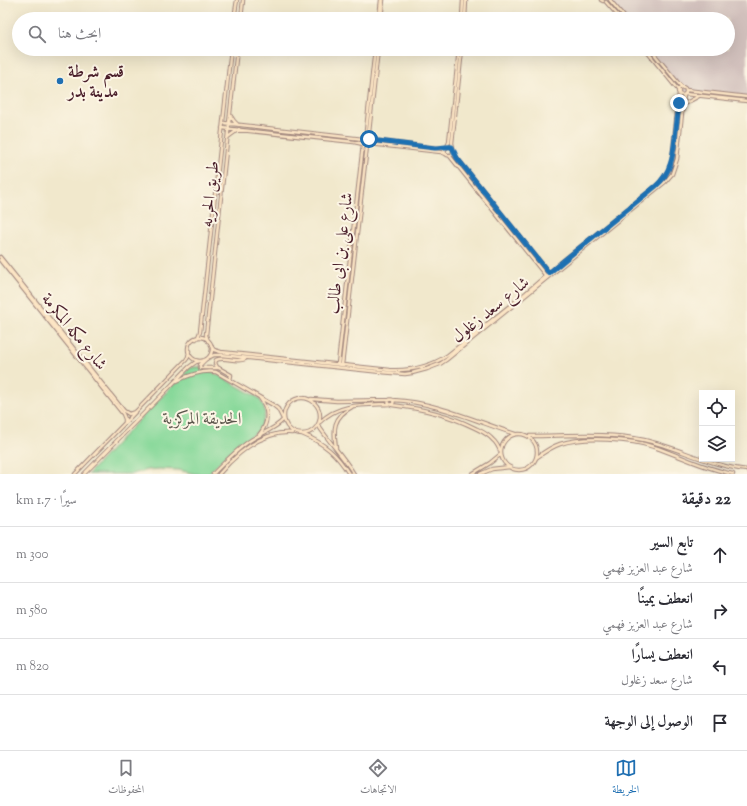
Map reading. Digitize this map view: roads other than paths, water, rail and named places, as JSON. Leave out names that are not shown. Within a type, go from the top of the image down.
[{"type":"street","points":[[235,12],[237,0]]},
{"type":"street","points":[[242,12],[243,0]]},
{"type":"street","points":[[381,12],[382,0]]},
{"type":"street","points":[[464,12],[465,0]]},
{"type":"street","points":[[605,0],[615,12]]},
{"type":"street","points":[[605,0],[618,12]]},
{"type":"street","name":"طريق الحريه","points":[[196,339],[200,330],[230,56]]},
{"type":"street","name":"طريق الحريه","points":[[208,341],[206,331],[237,56]]},
{"type":"street","name":"شارع على بن ابى طالب","points":[[342,365],[341,356],[365,151],[369,142],[368,132],[376,56]]},
{"type":"street","points":[[460,56],[451,140],[456,160],[546,276]]},
{"type":"street","points":[[651,56],[682,95],[685,94],[747,101]]},
{"type":"street","points":[[656,56],[678,83],[686,90],[747,97]]},
{"type":"street","points":[[679,92],[681,88],[683,88]]},
{"type":"street","points":[[685,94],[686,90]]},
{"type":"street","name":"شارع سعد زغلول","points":[[210,357],[221,354],[405,374],[427,369],[440,364],[659,184],[670,166],[673,155],[679,92]]},
{"type":"street","name":"شارع سعد زغلول","points":[[528,292],[564,260],[659,188],[672,174],[677,159],[685,94]]},
{"type":"street","points":[[683,104],[700,96]]},
{"type":"street","points":[[230,114],[234,121],[239,125]]},
{"type":"street","points":[[223,123],[357,139],[366,138],[369,142],[439,150],[450,155],[456,160],[549,273]]},
{"type":"street","points":[[228,137],[238,130],[239,125]]},
{"type":"street","points":[[222,128],[363,145],[369,142]]},
{"type":"street","name":"شارع على بن ابى طالب","points":[[365,151],[362,142],[368,132]]},
{"type":"street","points":[[356,143],[357,139]]},
{"type":"street","points":[[446,154],[444,151],[451,140]]},
{"type":"street","points":[[439,150],[450,146],[453,150]]},
{"type":"street","points":[[450,155],[453,150]]},
{"type":"street","points":[[209,247],[211,250],[214,250],[215,248]]},
{"type":"street","points":[[208,257],[211,256],[214,258]]},
{"type":"street","name":"شارع مكه المكرمة","points":[[0,257],[117,405],[124,415],[125,422]]},
{"type":"street","name":"شارع مكه المكرمة","points":[[0,260],[30,296]]},
{"type":"street","points":[[540,268],[543,265]]},
{"type":"street","points":[[200,330],[203,332],[206,331]]},
{"type":"street","points":[[75,474],[186,360],[188,357],[189,345],[193,340],[202,338],[208,341],[211,346],[212,352],[210,357],[200,365],[200,368],[219,368]]},
{"type":"street","name":"شارع سعد زغلول","points":[[211,346],[214,350],[221,354],[247,358],[338,364],[398,371],[420,368],[439,361],[471,339]]},
{"type":"street","points":[[189,351],[194,359],[200,361]]},
{"type":"street","name":"شارع على بن ابى طالب","points":[[338,364],[341,356]]},
{"type":"street","points":[[230,380],[231,375],[219,368],[215,364],[215,361],[217,359],[240,360],[247,358]]},
{"type":"street","points":[[84,474],[189,367],[196,362],[205,360]]},
{"type":"street","points":[[174,382],[195,374],[209,371],[216,372],[276,407],[287,428],[295,433]]},
{"type":"street","points":[[159,388],[164,393]]},
{"type":"street","points":[[257,436],[265,426],[267,417],[266,408],[260,397]]},
{"type":"street","points":[[213,474],[237,450],[257,436],[279,424],[283,419],[284,410],[290,402],[299,398],[337,401],[392,400],[421,404],[438,407],[494,428],[515,434],[529,436],[604,436],[630,438],[655,443],[720,466],[747,470]]},
{"type":"street","points":[[309,399],[315,403],[319,409],[320,416],[318,424],[323,434],[344,459],[354,474]]},
{"type":"street","points":[[391,404],[394,402],[392,400]]},
{"type":"street","points":[[302,434],[313,430],[326,416],[335,411],[356,406],[391,404],[437,413],[464,423],[487,434],[496,443],[505,463],[516,469],[525,468],[531,465],[536,458],[556,445],[568,442],[591,440],[621,441],[654,447],[710,469],[733,474]]},
{"type":"street","name":"شارع مكه المكرمة","points":[[117,405],[131,414],[135,412]]},
{"type":"street","points":[[336,449],[334,438],[335,426],[339,417],[347,410],[356,406]]},
{"type":"street","points":[[437,413],[440,411],[438,407]]},
{"type":"street","points":[[219,474],[234,458],[255,442],[278,434],[295,433],[314,439],[327,447],[342,462],[349,474]]},
{"type":"street","points":[[472,474],[490,463],[501,453],[506,439],[515,434]]},
{"type":"street","points":[[529,436],[536,446],[536,458]]},
{"type":"street","points":[[327,447],[328,444],[331,443]]},
{"type":"street","points":[[480,474],[492,469],[510,467]]},
{"type":"place","name":"قسم شرطة مدينة بدر","points":[[60,81]]},
{"type":"park label","name":"الحديقة المركزية","points":[[202,418]]}]
